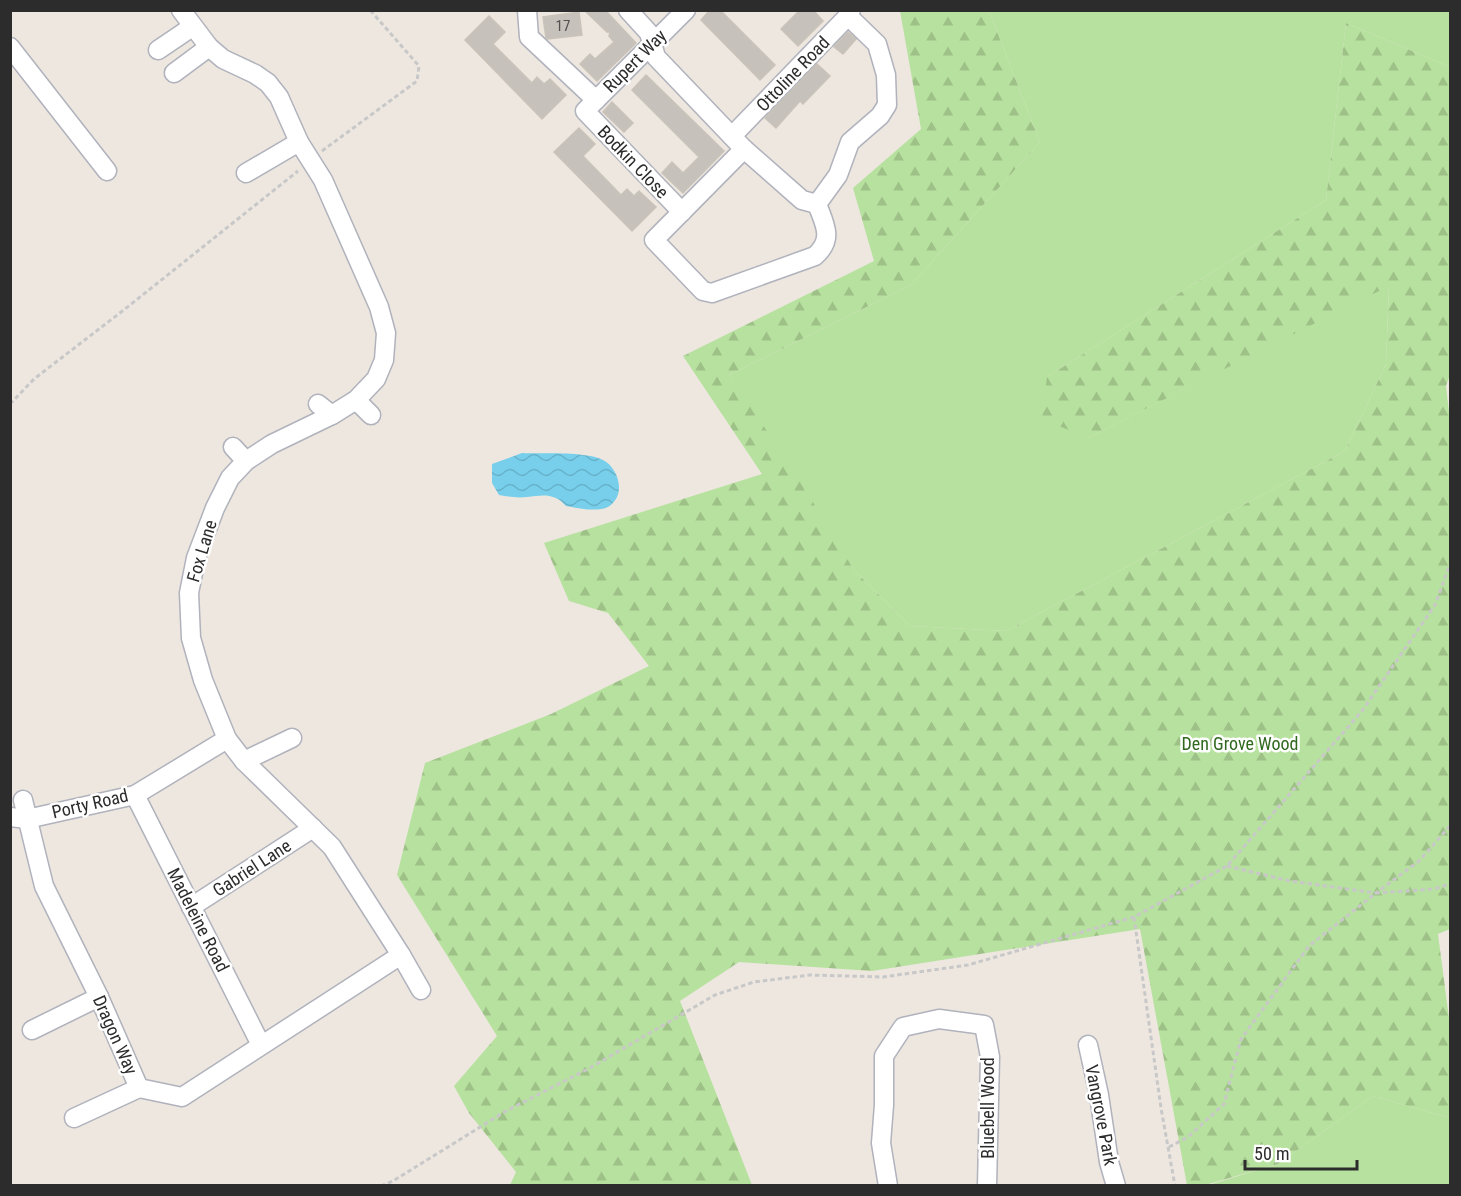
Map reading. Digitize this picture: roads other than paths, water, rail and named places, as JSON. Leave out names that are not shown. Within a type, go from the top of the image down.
[{"type":"street","name":"Bodkin Close","points":[[527,10],[530,37],[682,212]]},
{"type":"street","points":[[628,10],[649,33],[656,57],[738,142],[802,200],[817,204],[838,175],[850,142],[880,116],[887,105],[886,75],[877,44],[850,13]]},
{"type":"street","name":"Rupert Way","points":[[590,106],[686,10]]},
{"type":"street","name":"Ottoline Road","points":[[817,204],[827,232],[825,247],[815,256],[712,293],[704,291],[654,240],[682,212],[738,142],[850,13]]},
{"type":"street","points":[[158,50],[185,15]]},
{"type":"street","name":"Fox Lane","points":[[185,15],[209,47],[223,59],[255,74],[268,83],[279,97],[299,142],[312,160],[326,188],[380,308],[386,333],[384,360],[376,379],[356,400],[246,460],[230,478],[215,508],[196,558],[189,593],[191,638],[203,680],[227,739],[244,761],[332,847],[421,990]]},
{"type":"street","points":[[174,73],[209,47]]},
{"type":"street","points":[[10,48],[107,171]]},
{"type":"street","points":[[246,173],[299,142]]},
{"type":"street","points":[[356,400],[371,415]]},
{"type":"street","points":[[318,404],[332,415]]},
{"type":"street","points":[[233,447],[246,460]]},
{"type":"street","points":[[244,761],[292,738]]},
{"type":"street","name":"Porty Road","points":[[19,818],[135,795],[227,739]]},
{"type":"street","name":"Madeleine Road","points":[[135,795],[261,1046]]},
{"type":"street","name":"Dragon Way","points":[[23,800],[19,818],[44,886],[99,997],[139,1088],[182,1097],[401,955]]},
{"type":"street","name":"Gabriel Lane","points":[[191,907],[313,828]]},
{"type":"street","points":[[32,1030],[99,997]]},
{"type":"street","name":"Bluebell Wood","points":[[888,1185],[881,1143],[884,1056],[903,1028],[939,1019],[984,1025],[990,1057],[987,1185]]},
{"type":"street","name":"Vangrove Park","points":[[1088,1045],[1099,1095],[1109,1162],[1116,1185]]},
{"type":"street","points":[[74,1118],[139,1088]]},
{"type":"water","points":[[522,453],[575,454],[603,460],[612,468],[618,480],[616,499],[608,507],[590,510],[566,506],[558,499],[548,496],[499,495],[492,483],[492,464]]},
{"type":"park label","name":"Den Grove Wood","points":[[1240,744]]}]
